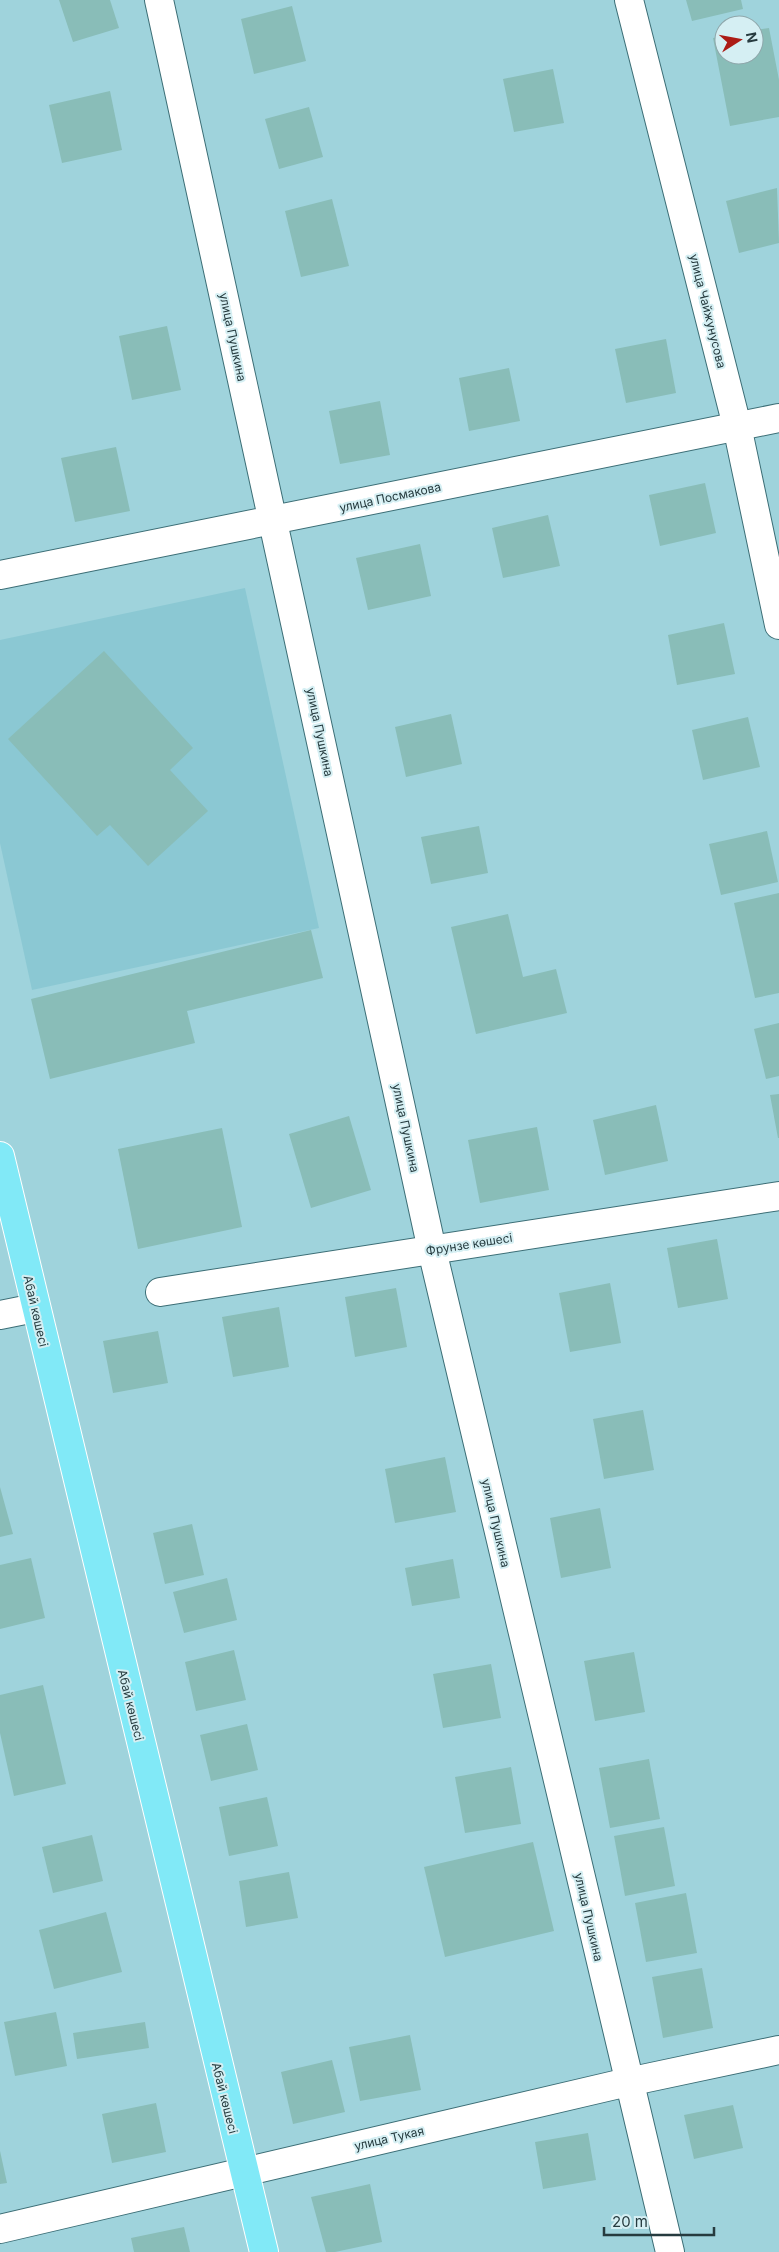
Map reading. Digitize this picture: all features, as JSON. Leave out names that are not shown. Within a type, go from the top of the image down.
[{"type":"main road","name":"Абай көшесі","points":[[0,1156],[243,2172],[264,2252]]},
{"type":"street","name":"улица Пушкина","points":[[159,0],[432,1250],[628,2082],[670,2252]]},
{"type":"street","name":"улица Чайжунусова","points":[[629,0],[737,426],[779,625]]},
{"type":"street","name":"улица Посмакова","points":[[0,575],[779,418]]},
{"type":"street","name":"Фрунзе көшесі","points":[[160,1292],[779,1196]]},
{"type":"street","points":[[0,1315],[35,1308]]},
{"type":"street","name":"улица Тукая","points":[[0,2229],[628,2082],[779,2050]]},
{"type":"shaded area","points":[[245,588],[319,928],[32,990],[0,843],[0,640]]},
{"type":"building","points":[[59,0],[110,0],[119,28],[73,42]]},
{"type":"building","points":[[686,0],[741,0],[743,9],[692,21]]},
{"type":"building","points":[[292,6],[306,61],[254,74],[241,19]]},
{"type":"building","points":[[769,28],[779,80],[779,117],[730,126],[718,65],[764,65],[764,29]]},
{"type":"building","points":[[553,69],[564,123],[514,132],[503,79]]},
{"type":"building","points":[[110,91],[122,150],[62,163],[49,105]]},
{"type":"building","points":[[309,107],[323,157],[279,169],[265,119]]},
{"type":"building","points":[[777,188],[779,243],[739,253],[726,201]]},
{"type":"building","points":[[332,199],[349,266],[301,277],[285,211]]},
{"type":"building","points":[[167,326],[181,390],[132,400],[119,336]]},
{"type":"building","points":[[666,339],[676,393],[626,403],[615,349]]},
{"type":"building","points":[[509,368],[520,421],[469,431],[459,378]]},
{"type":"building","points":[[380,401],[390,455],[340,464],[329,411]]},
{"type":"building","points":[[116,447],[130,511],[75,522],[61,458]]},
{"type":"building","points":[[705,483],[716,533],[660,546],[649,495]]},
{"type":"building","points":[[548,515],[560,566],[503,578],[492,528]]},
{"type":"building","points":[[420,544],[431,596],[368,610],[356,558]]},
{"type":"building","points":[[724,623],[735,674],[677,685],[668,635]]},
{"type":"building","points":[[104,651],[193,748],[170,770],[208,811],[148,866],[110,825],[97,836],[8,739]]},
{"type":"building","points":[[451,714],[462,764],[406,777],[395,727]]},
{"type":"building","points":[[748,717],[760,767],[703,780],[692,730]]},
{"type":"building","points":[[479,826],[488,873],[431,884],[421,837]]},
{"type":"building","points":[[767,831],[778,882],[721,895],[709,844]]},
{"type":"building","points":[[779,893],[779,993],[755,998],[734,903]]},
{"type":"building","points":[[508,914],[523,977],[556,969],[567,1013],[476,1034],[451,927]]},
{"type":"building","points":[[311,930],[323,978],[187,1011],[195,1043],[50,1079],[31,999]]},
{"type":"building","points":[[779,1023],[779,1076],[766,1079],[754,1029]]},
{"type":"building","points":[[779,1094],[779,1138],[778,1138],[770,1095]]},
{"type":"building","points":[[656,1105],[668,1161],[605,1175],[593,1120]]},
{"type":"building","points":[[349,1116],[371,1190],[311,1208],[289,1134]]},
{"type":"building","points":[[537,1127],[549,1190],[480,1203],[468,1140]]},
{"type":"building","points":[[222,1128],[242,1227],[138,1249],[118,1149]]},
{"type":"building","points":[[717,1239],[728,1299],[678,1308],[667,1248]]},
{"type":"building","points":[[610,1283],[621,1343],[570,1352],[559,1293]]},
{"type":"building","points":[[396,1288],[407,1347],[355,1357],[345,1297]]},
{"type":"building","points":[[279,1307],[289,1367],[233,1377],[222,1317]]},
{"type":"building","points":[[158,1331],[168,1383],[113,1393],[103,1341]]},
{"type":"building","points":[[643,1410],[654,1470],[604,1479],[593,1419]]},
{"type":"building","points":[[445,1457],[456,1512],[395,1523],[385,1469]]},
{"type":"building","points":[[0,1487],[13,1534],[0,1537]]},
{"type":"building","points":[[600,1508],[611,1568],[561,1578],[550,1518]]},
{"type":"building","points":[[192,1524],[204,1575],[165,1584],[153,1533]]},
{"type":"building","points":[[31,1558],[45,1618],[0,1629],[0,1565]]},
{"type":"building","points":[[453,1559],[460,1598],[412,1606],[405,1568]]},
{"type":"building","points":[[227,1578],[237,1620],[184,1633],[173,1592]]},
{"type":"building","points":[[234,1650],[246,1700],[196,1711],[185,1662]]},
{"type":"building","points":[[634,1652],[645,1712],[595,1721],[584,1661]]},
{"type":"building","points":[[491,1664],[501,1718],[443,1728],[433,1674]]},
{"type":"building","points":[[43,1685],[66,1784],[14,1796],[0,1733],[0,1695]]},
{"type":"building","points":[[247,1724],[258,1770],[211,1781],[200,1735]]},
{"type":"building","points":[[649,1759],[660,1819],[610,1828],[599,1768]]},
{"type":"building","points":[[511,1767],[521,1824],[465,1833],[455,1777]]},
{"type":"building","points":[[267,1797],[278,1846],[229,1856],[219,1807]]},
{"type":"building","points":[[664,1827],[675,1886],[625,1896],[614,1836]]},
{"type":"building","points":[[92,1835],[103,1881],[53,1893],[42,1847]]},
{"type":"building","points":[[533,1842],[554,1931],[445,1957],[424,1867]]},
{"type":"building","points":[[289,1872],[298,1918],[246,1927],[239,1881]]},
{"type":"building","points":[[686,1893],[697,1953],[646,1962],[635,1903]]},
{"type":"building","points":[[106,1912],[122,1972],[54,1989],[39,1930]]},
{"type":"building","points":[[702,1968],[713,2028],[663,2038],[652,1977]]},
{"type":"building","points":[[56,2012],[67,2066],[15,2076],[4,2022]]},
{"type":"building","points":[[145,2022],[149,2048],[77,2059],[73,2033]]},
{"type":"building","points":[[410,2035],[421,2090],[360,2101],[349,2047]]},
{"type":"building","points":[[332,2060],[345,2112],[293,2124],[281,2072]]},
{"type":"building","points":[[156,2103],[166,2152],[112,2163],[102,2114]]},
{"type":"building","points":[[733,2105],[743,2148],[694,2159],[684,2115]]},
{"type":"building","points":[[588,2133],[596,2180],[543,2189],[535,2142]]},
{"type":"building","points":[[0,2151],[7,2183],[0,2184]]},
{"type":"building","points":[[370,2184],[382,2242],[335,2252],[326,2252],[311,2197]]},
{"type":"building","points":[[184,2227],[190,2252],[134,2252],[131,2238]]}]
